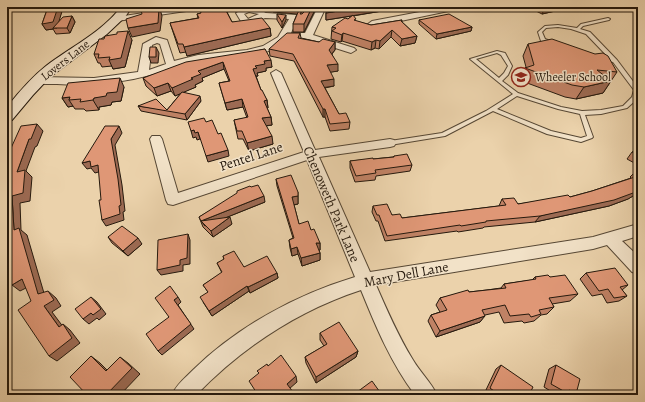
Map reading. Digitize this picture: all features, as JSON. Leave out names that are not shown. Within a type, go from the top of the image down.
[{"type":"main road","name":"Lovers Lane","points":[[7,117],[22,97],[39,80],[117,19],[127,7]]},
{"type":"street","points":[[117,19],[200,7]]},
{"type":"street","points":[[372,24],[458,7]]},
{"type":"street","points":[[264,15],[308,17]]},
{"type":"street","points":[[39,80],[78,83],[100,81],[143,74],[197,58],[257,51],[283,39],[285,35],[308,17]]},
{"type":"street","points":[[308,17],[308,36]]},
{"type":"street","points":[[285,35],[308,36],[351,50]]},
{"type":"street","points":[[143,74],[148,44],[156,40],[164,42],[172,66]]},
{"type":"street","name":"Chenoweth Park Lane","points":[[276,73],[388,333],[406,367],[427,395]]},
{"type":"street","name":"Pentel Lane","points":[[156,139],[173,200],[275,164],[327,151],[390,143]]},
{"type":"street","name":"Mary Dell Lane","points":[[182,395],[238,344],[294,309],[338,290],[366,280],[407,271],[593,243],[638,230]]},
{"type":"street","points":[[611,239],[638,266]]},
{"type":"lane","points":[[576,30],[582,25],[608,19]]},
{"type":"lane","points":[[499,80],[506,74],[510,66],[503,54],[497,52],[472,58],[516,94],[582,114],[625,107],[637,98],[637,90],[615,61],[588,33],[558,26],[545,27],[540,32],[543,40],[563,47]]},
{"type":"lane","points":[[598,59],[615,61]]},
{"type":"lane","points":[[390,143],[444,135],[516,94]]},
{"type":"lane","points":[[492,109],[549,133],[581,140],[590,137],[582,114]]},
{"type":"building","points":[[48,7],[58,7],[53,22],[42,24]]},
{"type":"building","points":[[203,7],[224,7],[232,22],[262,18],[270,28],[184,47],[183,44],[178,44],[170,23],[199,18],[197,14],[201,13],[200,9],[204,9]]},
{"type":"building","points":[[298,7],[304,7],[300,14],[302,14],[309,7],[312,7],[304,24],[293,24],[299,10]]},
{"type":"building","points":[[328,7],[363,7],[326,13]]},
{"type":"building","points":[[538,7],[557,7],[544,10]]},
{"type":"building","points":[[159,8],[158,23],[128,28],[126,19],[142,14],[141,10]]},
{"type":"building","points":[[277,14],[286,15],[282,22]]},
{"type":"building","points":[[449,14],[472,27],[437,34],[419,20]]},
{"type":"building","points":[[353,15],[356,19],[354,20],[371,25],[402,20],[401,21],[417,36],[402,39],[392,30],[380,41],[376,40],[372,42],[343,33],[342,35],[332,31],[336,28],[332,27],[345,18],[348,19]]},
{"type":"building","points":[[72,16],[67,28],[53,28],[63,17]]},
{"type":"building","points":[[128,31],[121,58],[109,60],[110,57],[98,58],[99,54],[94,54],[99,39],[104,39],[105,36],[117,34],[117,32]]},
{"type":"building","points":[[287,33],[300,33],[298,38],[319,42],[323,39],[335,42],[329,50],[338,64],[327,65],[334,79],[321,81],[339,114],[346,113],[350,122],[330,124],[325,109],[323,109],[293,54],[269,49]]},
{"type":"building","points":[[552,39],[595,54],[603,53],[608,56],[617,72],[597,70],[611,81],[584,87],[572,85],[525,68],[534,65],[528,44]]},
{"type":"building","points":[[150,47],[156,47],[156,57],[149,57]]},
{"type":"building","points":[[265,49],[271,60],[264,61],[265,64],[255,66],[257,68],[253,69],[261,90],[267,100],[264,101],[271,117],[262,118],[272,136],[247,143],[242,131],[237,131],[234,120],[248,117],[242,99],[225,103],[219,83],[230,81],[223,62],[198,71],[201,74],[172,88],[168,83],[154,88],[143,78],[186,62]]},
{"type":"building","points":[[120,78],[117,92],[107,93],[106,96],[80,102],[81,99],[69,100],[70,97],[62,98],[68,83]]},
{"type":"building","points":[[182,92],[200,96],[185,114],[138,106],[156,99],[167,110]]},
{"type":"building","points":[[204,118],[206,122],[212,120],[218,134],[221,133],[228,150],[206,156],[198,132],[195,133],[194,130],[191,131],[188,122]]},
{"type":"building","points":[[37,124],[31,139],[29,139],[17,172],[25,170],[23,193],[12,196],[14,230],[19,228],[38,294],[48,291],[54,300],[44,306],[59,327],[63,324],[72,338],[49,356],[18,310],[31,301],[22,279],[12,285],[7,275],[7,157],[21,126]]},
{"type":"building","points":[[105,126],[119,126],[111,139],[121,205],[119,206],[120,214],[102,220],[99,200],[101,200],[98,165],[91,167],[90,161],[82,163]]},
{"type":"building","points":[[638,148],[638,156],[632,152]]},
{"type":"building","points":[[407,154],[412,165],[375,170],[376,173],[356,176],[350,161],[394,157]]},
{"type":"building","points":[[291,175],[298,192],[298,196],[292,197],[299,224],[308,221],[311,230],[314,229],[320,243],[316,243],[320,253],[301,258],[297,247],[291,249],[289,240],[294,238],[276,179]]},
{"type":"building","points":[[638,176],[638,190],[614,200],[540,216],[486,221],[387,236],[379,215],[377,215],[373,206],[387,204],[392,215],[400,214],[402,218],[506,205],[502,199],[514,198],[518,204],[568,195],[570,197]]},
{"type":"building","points":[[258,185],[264,196],[201,221],[199,217],[237,193],[237,191],[250,186]]},
{"type":"building","points":[[230,217],[211,231],[201,221]]},
{"type":"building","points":[[122,226],[138,238],[123,251],[108,237]]},
{"type":"building","points":[[188,234],[187,258],[180,260],[180,265],[157,270],[158,240]]},
{"type":"building","points":[[234,251],[244,267],[267,256],[277,273],[248,287],[247,286],[209,311],[200,297],[208,292],[203,285],[222,272],[217,263],[224,259],[223,256]]},
{"type":"building","points":[[615,268],[628,285],[620,287],[627,296],[614,298],[608,289],[599,291],[586,273]]},
{"type":"building","points":[[548,275],[550,277],[565,275],[578,294],[549,298],[554,307],[539,310],[541,314],[531,317],[529,314],[510,316],[505,305],[482,310],[485,316],[440,331],[431,315],[447,310],[440,298],[468,290],[469,292],[506,288],[504,284],[536,279],[535,277]]},
{"type":"building","points":[[170,286],[178,297],[174,300],[191,324],[158,351],[146,334],[169,317],[155,298]]},
{"type":"building","points":[[91,297],[101,309],[93,315],[91,313],[83,319],[75,309]]},
{"type":"building","points":[[339,322],[358,351],[316,377],[305,357],[327,344],[320,333]]},
{"type":"building","points":[[281,355],[296,376],[287,384],[293,392],[290,395],[258,395],[249,381],[259,373],[257,371],[267,364],[268,366]]},
{"type":"building","points":[[91,356],[106,371],[120,357],[132,368],[106,395],[87,395],[70,377]]},
{"type":"building","points":[[501,365],[533,387],[529,395],[499,395],[490,388]]},
{"type":"building","points":[[556,365],[580,379],[576,394],[569,390],[567,393],[551,384]]},
{"type":"building","points":[[372,381],[382,395],[353,395]]},
{"type":"place","name":"Wheeler School","points":[[521,77]]}]
